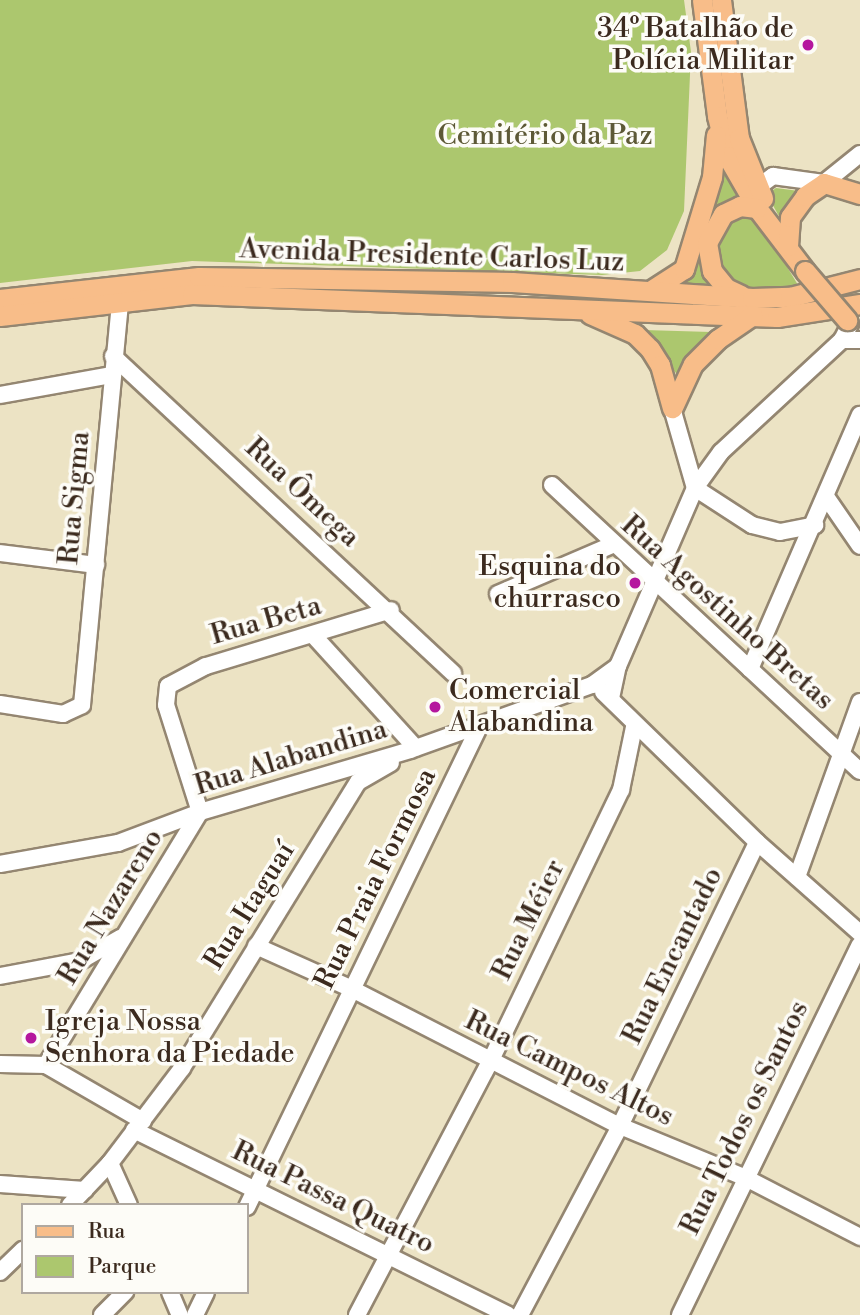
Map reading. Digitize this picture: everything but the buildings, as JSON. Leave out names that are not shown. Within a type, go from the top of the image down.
[{"type":"main road","points":[[702,0],[717,116],[727,156],[757,208],[852,333]]},
{"type":"main road","points":[[721,0],[739,138],[758,187],[788,246]]},
{"type":"main road","points":[[651,290],[667,285],[684,269],[712,177],[717,116]]},
{"type":"main road","points":[[788,246],[790,217],[805,196],[824,183],[860,194]]},
{"type":"main road","points":[[672,408],[692,364],[753,307],[719,281],[706,253],[709,233],[723,214],[740,206],[757,208]]},
{"type":"main road","name":"Avenida Presidente Carlos Luz","points":[[0,316],[198,277],[512,282],[651,290],[807,316],[860,304]]},
{"type":"main road","name":"Avenida Presidente Carlos Luz","points":[[0,299],[121,293],[566,307],[753,307],[860,279]]},
{"type":"main road","points":[[566,307],[606,318],[635,334],[660,365],[672,408]]},
{"type":"street","points":[[758,187],[773,176],[824,183],[860,155]]},
{"type":"street","name":"Rua Sigma","points":[[0,704],[74,712],[86,692],[111,375],[121,293]]},
{"type":"street","points":[[611,698],[618,666],[695,488],[722,452],[852,333]]},
{"type":"street","name":"Rua Ômega","points":[[113,356],[391,610],[453,673]]},
{"type":"street","points":[[0,395],[111,375]]},
{"type":"street","points":[[672,408],[695,488],[752,525],[780,532],[815,525]]},
{"type":"street","points":[[750,669],[827,498],[860,416]]},
{"type":"street","name":"Rua Agostinho Bretas","points":[[555,489],[654,584],[860,771]]},
{"type":"street","points":[[827,498],[860,545]]},
{"type":"street","points":[[498,594],[612,545]]},
{"type":"street","points":[[0,553],[96,565]]},
{"type":"street","name":"Rua Beta","points":[[200,812],[165,694],[168,685],[197,669],[314,636],[391,610]]},
{"type":"street","points":[[314,636],[413,749]]},
{"type":"street","name":"Rua Alabandina","points":[[0,864],[118,843],[200,812],[413,749],[592,685],[618,666]]},
{"type":"street","points":[[592,685],[611,698],[634,727],[757,842],[860,933]]},
{"type":"street","points":[[797,877],[840,751],[860,702]]},
{"type":"street","name":"Rua Praia Formosa","points":[[248,1205],[480,725]]},
{"type":"street","name":"Rua Méier","points":[[357,1315],[387,1252],[490,1062],[621,790],[634,727]]},
{"type":"street","name":"Rua Itaguaí","points":[[72,1203],[110,1163],[182,1068],[358,782],[413,749]]},
{"type":"street","name":"Rua Nazareno","points":[[46,1065],[200,812]]},
{"type":"street","name":"Rua Encantado","points":[[520,1315],[620,1126],[757,842]]},
{"type":"street","points":[[0,976],[80,961],[122,937]]},
{"type":"street","name":"Rua Todos os Santos","points":[[680,1315],[744,1177],[860,945]]},
{"type":"street","name":"Rua Campos Altos","points":[[256,946],[352,989],[490,1062],[620,1126],[744,1177],[860,1237]]},
{"type":"street","points":[[0,1064],[46,1065]]},
{"type":"street","name":"Rua Passa Quatro","points":[[46,1065],[138,1126],[256,1189],[387,1252],[508,1315]]},
{"type":"street","points":[[110,1163],[128,1203]]},
{"type":"street","points":[[0,1184],[85,1190]]},
{"type":"street","points":[[0,1272],[21,1252]]},
{"type":"street","points":[[102,1315],[123,1294]]},
{"type":"street","points":[[171,1294],[180,1315]]},
{"type":"street","points":[[195,1315],[205,1294]]},
{"type":"green space","name":"Cemitério da Paz","points":[[0,0],[684,0],[691,52],[684,211],[667,250],[640,271],[602,275],[192,261],[0,283]]},
{"type":"green space","points":[[723,166],[744,200],[717,210],[716,288],[682,288],[690,273]]},
{"type":"green space","points":[[776,188],[799,191],[781,220],[770,200],[769,193]]},
{"type":"green space","points":[[732,214],[752,216],[763,227],[798,285],[768,292],[733,286],[714,263],[717,228]]},
{"type":"green space","points":[[644,330],[711,332],[712,338],[683,372],[677,374],[654,351]]},
{"type":"place","name":"34º Batalhão de Polícia Militar","points":[[808,45]]},
{"type":"place","name":"Esquina do churrasco","points":[[635,583]]},
{"type":"place","name":"Comercial Alabandina","points":[[435,707]]},
{"type":"place","name":"Igreja Nossa Senhora da Piedade","points":[[31,1038]]}]
